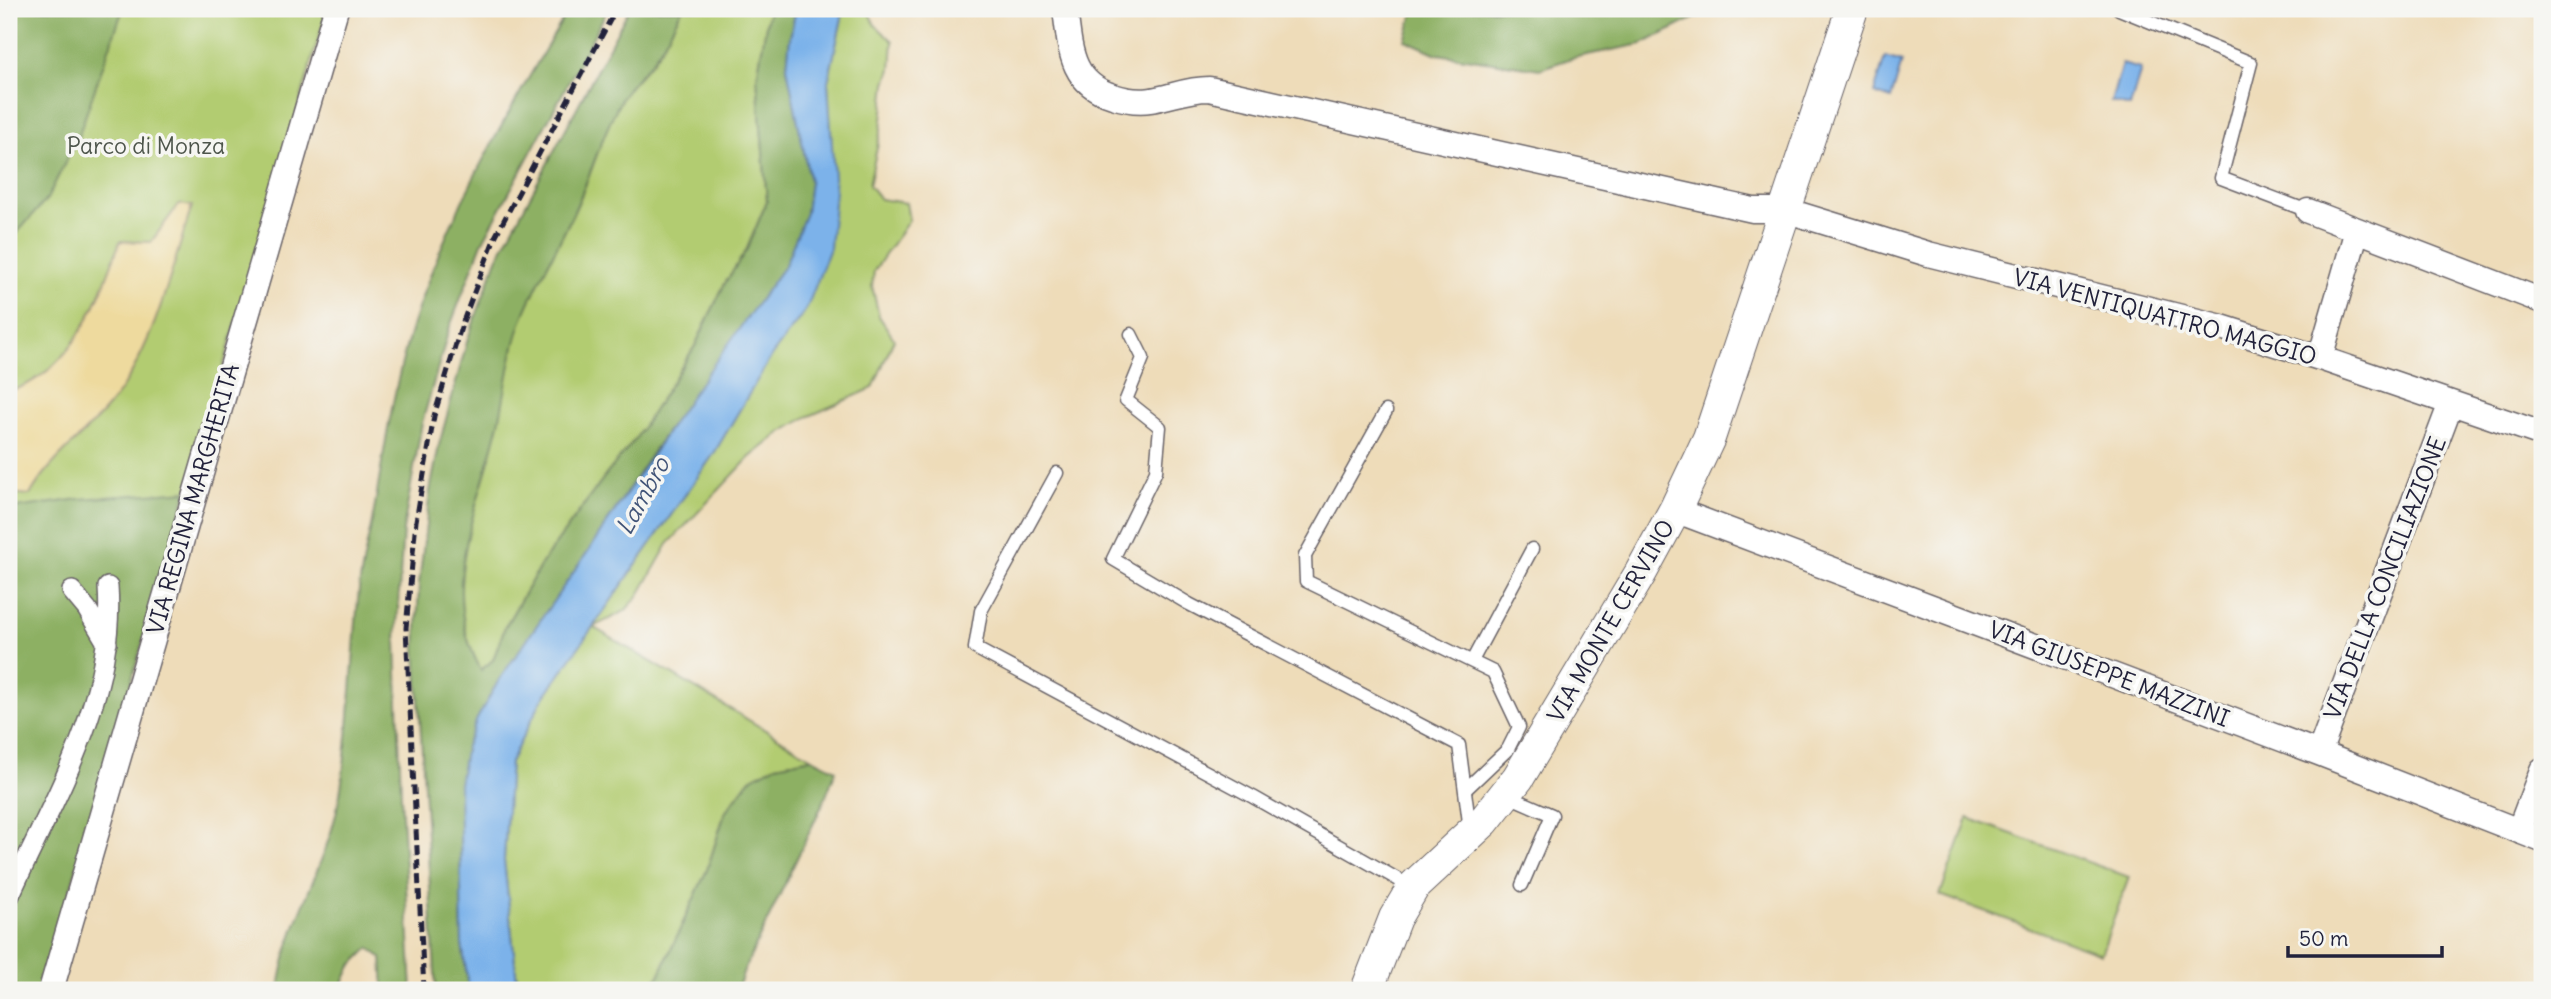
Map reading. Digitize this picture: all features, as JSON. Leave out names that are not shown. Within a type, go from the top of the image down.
[{"type":"street","name":"VIA REGINA MARGHERITA","points":[[51,990],[336,9]]},
{"type":"street","name":"VIA VENTIQUATTRO MAGGIO","points":[[1065,9],[1075,65],[1086,81],[1112,96],[1131,101],[1150,100],[1185,91],[1209,89],[1753,210],[1785,210],[1928,254],[2218,327],[2319,358],[2542,434]]},
{"type":"street","points":[[1785,210],[1852,9]]},
{"type":"street","name":"VIA MONTE CERVINO","points":[[1367,990],[1395,918],[1413,888],[1471,834],[1506,794],[1640,574],[1675,510],[1709,438],[1785,210]]},
{"type":"street","points":[[2308,211],[2542,301]]},
{"type":"street","points":[[2319,358],[2357,230]]},
{"type":"street","name":"VIA DELLA CONCILIAZIONE","points":[[2319,753],[2451,403]]},
{"type":"street","name":"VIA GIUSEPPE MAZZINI","points":[[1675,510],[2542,840]]},
{"type":"street","points":[[9,897],[69,768],[103,672],[110,609],[108,587]]},
{"type":"street","points":[[72,591],[87,609],[107,643]]},
{"type":"street","points":[[2519,831],[2542,770]]},
{"type":"lane","points":[[2119,9],[2251,63],[2221,178],[2308,211]]},
{"type":"lane","points":[[1130,334],[1143,358],[1126,400],[1160,427],[1156,471],[1112,559],[1189,604],[1459,745],[1471,834]]},
{"type":"lane","points":[[1386,411],[1305,556],[1306,582],[1493,672],[1519,727],[1508,749],[1465,790]]},
{"type":"lane","points":[[1057,473],[981,611],[975,648],[1252,797],[1413,888]]},
{"type":"lane","points":[[1472,661],[1532,549]]},
{"type":"lane","points":[[1506,794],[1552,814],[1522,885]]},
{"type":"green space","name":"Parco di Monza","points":[[9,9],[327,9],[187,491],[9,990]]},
{"type":"green space","points":[[9,9],[123,9],[78,137],[47,199],[9,242]]},
{"type":"green space","points":[[569,9],[608,9],[482,243],[449,329],[422,423],[403,530],[396,640],[401,796],[412,990],[384,990],[382,958],[369,948],[351,966],[340,990],[279,990],[290,941],[327,844],[340,794],[347,743],[360,579],[391,411],[405,351],[436,261],[475,175]]},
{"type":"green space","points":[[629,9],[682,9],[660,50],[626,91],[616,109],[573,214],[519,328],[499,423],[473,516],[461,578],[462,608],[468,639],[481,670],[493,660],[505,627],[542,563],[636,438],[695,346],[724,285],[747,249],[767,201],[757,77],[769,9],[796,9],[787,67],[810,182],[806,213],[785,265],[658,444],[499,680],[477,719],[460,828],[462,944],[469,990],[436,990],[416,650],[419,584],[430,491],[439,445],[468,338],[497,259]]},
{"type":"green space","points":[[682,9],[769,9],[757,77],[767,201],[747,249],[724,285],[695,346],[636,438],[542,563],[505,627],[493,660],[481,670],[468,640],[462,610],[461,580],[471,521],[497,430],[513,342],[527,306],[578,203],[616,109],[627,91],[657,55]]},
{"type":"green space","points":[[844,9],[867,9],[875,25],[893,41],[881,129],[869,185],[880,199],[906,203],[909,220],[874,271],[872,286],[879,316],[894,339],[873,388],[807,417],[779,434],[749,458],[668,544],[639,595],[625,611],[593,627],[812,758],[776,765],[749,780],[725,812],[707,870],[659,976],[645,990],[518,990],[504,860],[510,762],[541,701],[713,455],[772,355],[807,308],[830,131],[828,82]]},
{"type":"green space","points":[[1713,9],[1642,44],[1572,58],[1540,69],[1437,54],[1405,40],[1414,11]]},
{"type":"green space","points":[[187,491],[41,990],[9,990],[9,509],[79,499]]},
{"type":"green space","points":[[812,758],[836,770],[737,990],[645,990],[659,976],[707,870],[725,813],[749,780],[776,765]]},
{"type":"green space","points":[[1968,818],[2129,877],[2101,954],[1940,895]]},
{"type":"sand","points":[[179,204],[192,206],[160,309],[126,382],[101,415],[48,470],[30,495],[9,493],[9,391],[31,382],[51,368],[67,351],[93,308],[120,241],[151,242]]},
{"type":"water","name":"Lambro","points":[[796,9],[844,9],[828,82],[835,192],[830,248],[807,308],[772,355],[713,455],[541,701],[510,762],[504,860],[518,990],[469,990],[462,944],[459,784],[466,746],[477,719],[499,680],[691,396],[785,265],[806,213],[810,182],[787,67]]},
{"type":"water","points":[[1885,57],[1902,62],[1891,99],[1874,93]]},
{"type":"water","points":[[2122,64],[2141,69],[2130,107],[2111,102]]},
{"type":"railway","points":[[424,990],[406,628],[416,521],[434,416],[462,324],[495,237],[616,9]]}]
